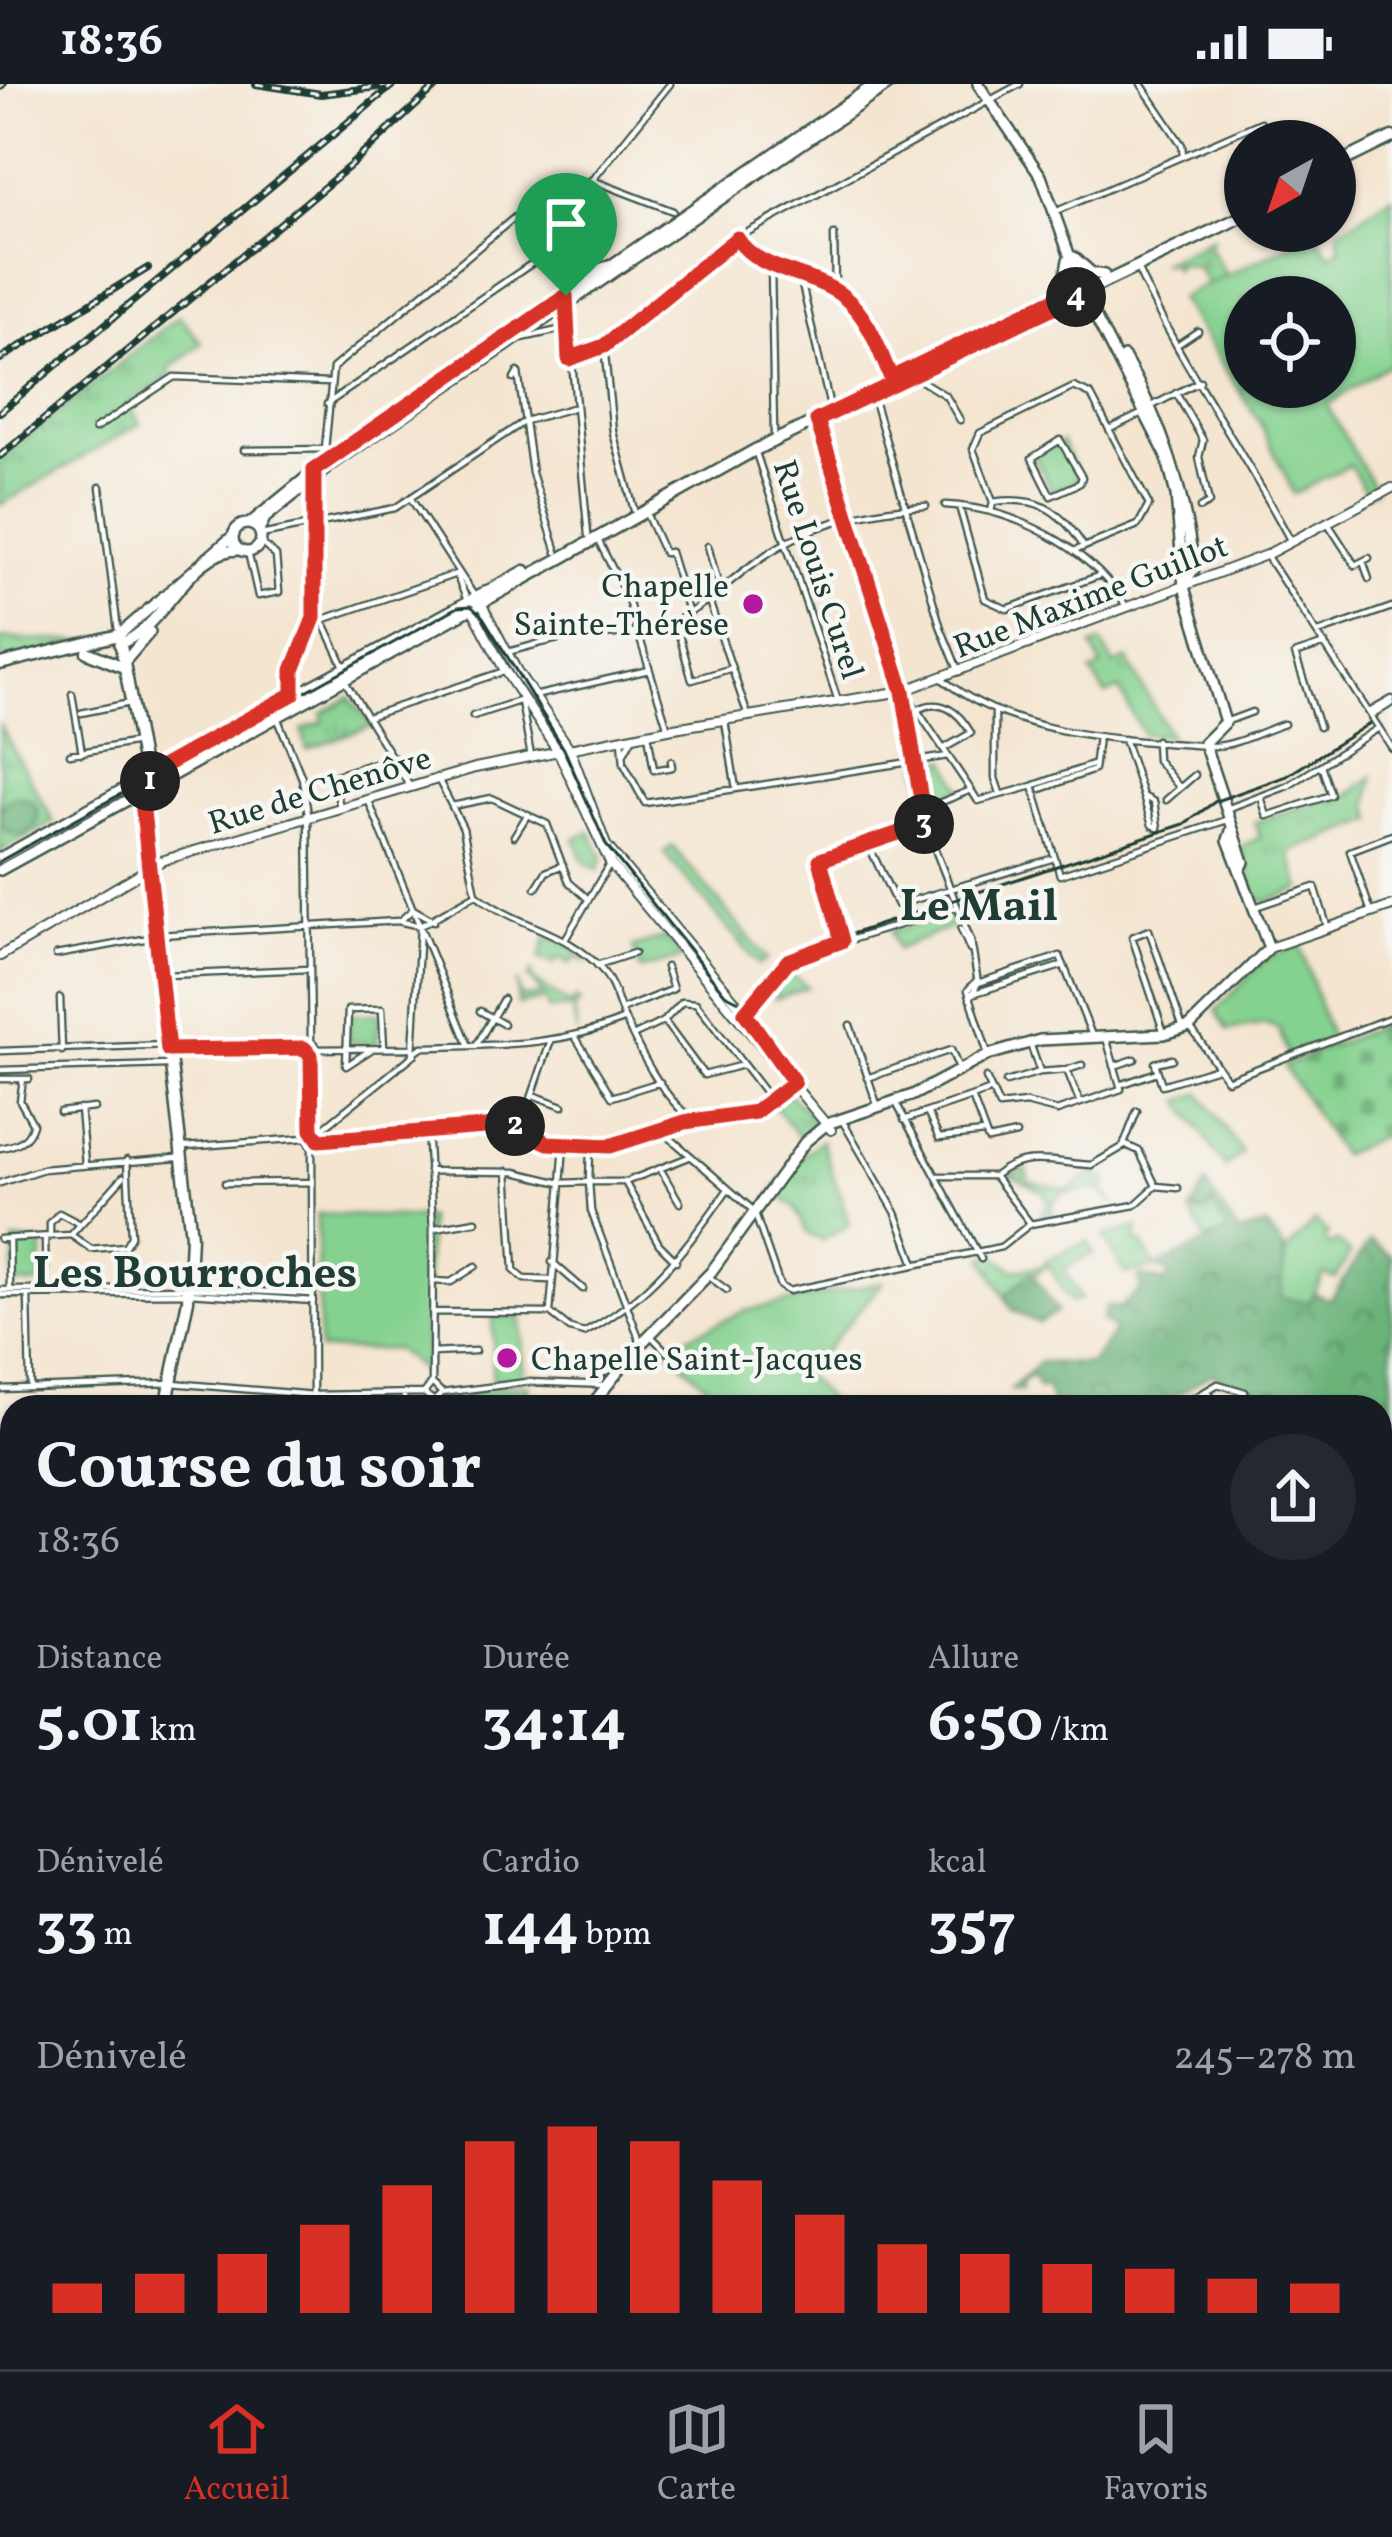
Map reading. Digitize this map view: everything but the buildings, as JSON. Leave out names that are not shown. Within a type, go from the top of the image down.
[{"type":"main road","points":[[319,470],[520,338],[618,261],[874,84]]},
{"type":"main road","points":[[244,551],[265,518],[344,448],[890,84]]},
{"type":"main road","points":[[601,1395],[641,1343],[707,1276],[793,1156],[827,1126],[895,1101],[988,1055],[1030,1043],[1164,1034],[1186,1027],[1269,948],[1228,840],[1227,820],[1204,743],[1225,722],[1185,580],[1194,569],[1185,504],[1149,408],[1084,289],[1039,172],[978,84]]},
{"type":"main road","points":[[1356,158],[1392,141]]},
{"type":"main road","points":[[640,510],[1224,222]]},
{"type":"main road","points":[[1103,280],[1137,268],[1224,223]]},
{"type":"main road","points":[[1071,253],[1103,280]]},
{"type":"main road","points":[[1066,298],[1071,253]]},
{"type":"main road","points":[[1093,307],[1103,280]]},
{"type":"main road","points":[[531,569],[830,406],[1066,298],[1093,307]]},
{"type":"main road","points":[[817,420],[830,406]]},
{"type":"main road","points":[[0,668],[120,641],[197,564],[234,535],[258,533]]},
{"type":"main road","points":[[234,535],[244,551]]},
{"type":"main road","points":[[0,858],[277,717],[557,552],[592,537]]},
{"type":"main road","points":[[147,783],[126,663],[158,617],[201,569],[224,551],[244,551]]},
{"type":"main road","points":[[0,870],[349,665],[475,602]]},
{"type":"main road","points":[[0,668],[87,652],[120,641],[158,617]]},
{"type":"main road","points":[[120,641],[147,783],[157,936],[181,1152],[189,1290],[169,1395]]},
{"type":"main road","points":[[87,652],[126,663]]},
{"type":"main road","points":[[827,1126],[856,1115]]},
{"type":"street","points":[[557,207],[592,180],[670,84]]},
{"type":"street","points":[[569,359],[604,346],[737,238],[1020,84]]},
{"type":"street","points":[[1141,84],[1181,145],[1183,157]]},
{"type":"street","points":[[1054,212],[1224,139]]},
{"type":"street","points":[[592,180],[673,211]]},
{"type":"street","points":[[288,700],[294,691],[293,670],[314,623],[315,521],[330,372],[548,188],[556,195],[572,408],[592,537],[638,634],[668,729]]},
{"type":"street","points":[[834,236],[835,290]]},
{"type":"street","points":[[737,238],[772,263],[835,290],[867,323],[891,378]]},
{"type":"street","points":[[327,404],[533,262],[562,257]]},
{"type":"street","points":[[563,271],[575,274],[618,261]]},
{"type":"street","points":[[772,263],[768,298],[775,434]]},
{"type":"street","points":[[1137,268],[1290,540]]},
{"type":"street","points":[[800,276],[830,406]]},
{"type":"street","points":[[520,338],[568,328]]},
{"type":"street","points":[[1178,345],[1198,331]]},
{"type":"street","points":[[604,346],[613,433],[640,510],[664,553],[670,551],[688,614]]},
{"type":"street","points":[[514,379],[518,372],[532,473],[557,552]]},
{"type":"street","points":[[912,375],[946,396],[959,420]]},
{"type":"street","points":[[95,429],[174,377],[329,383]]},
{"type":"street","points":[[1110,429],[1201,380]]},
{"type":"street","points":[[991,512],[993,502],[973,448],[980,433],[1074,387],[1091,395],[1149,505],[1146,517],[1074,551]]},
{"type":"street","points":[[1176,393],[1202,440],[1199,457],[1209,502],[1200,508]]},
{"type":"street","points":[[873,394],[940,628],[958,672]]},
{"type":"street","points":[[244,551],[258,596],[279,592],[276,556],[258,533],[381,513],[411,500],[525,421],[572,408]]},
{"type":"street","points":[[817,420],[903,691],[925,824],[978,981]]},
{"type":"street","points":[[1048,505],[1051,496],[1032,458],[1060,440],[1082,477],[1080,483],[1051,496]]},
{"type":"street","points":[[244,450],[344,448]]},
{"type":"street","name":"Rue Louis Curel","points":[[755,450],[839,704]]},
{"type":"street","points":[[100,488],[120,641]]},
{"type":"street","name":"Rue Maxime Guillot","points":[[604,743],[903,691],[1185,580],[1266,555],[1392,488]]},
{"type":"street","points":[[993,502],[1015,499],[1048,505],[1082,545]]},
{"type":"street","points":[[411,500],[507,652],[610,862],[741,1015]]},
{"type":"street","points":[[507,652],[572,637],[638,634],[709,602],[785,543],[849,517],[926,506]]},
{"type":"street","points":[[945,506],[991,512],[1074,551],[1124,604]]},
{"type":"street","points":[[958,506],[985,599],[1006,610],[1101,575]]},
{"type":"street","points":[[1326,520],[1355,565],[1366,560],[1370,579]]},
{"type":"street","points":[[709,546],[721,591]]},
{"type":"street","points":[[1266,555],[1392,748]]},
{"type":"street","points":[[314,623],[456,574]]},
{"type":"street","points":[[475,602],[505,671],[570,749],[606,845],[827,1126]]},
{"type":"street","points":[[709,602],[749,718]]},
{"type":"street","points":[[1318,633],[1392,608]]},
{"type":"street","points":[[323,621],[339,660],[349,665]]},
{"type":"street","points":[[675,621],[692,680],[732,668]]},
{"type":"street","points":[[1319,727],[1295,654],[1324,644]]},
{"type":"street","points":[[473,716],[526,698],[649,670]]},
{"type":"street","points":[[370,716],[505,671]]},
{"type":"street","points":[[941,678],[995,709],[1098,737],[1214,746],[1284,724]]},
{"type":"street","points":[[343,680],[396,756],[409,785]]},
{"type":"street","points":[[903,691],[978,801],[1037,788],[1092,765],[1098,737]]},
{"type":"street","points":[[72,694],[82,753]]},
{"type":"street","points":[[526,698],[531,756]]},
{"type":"street","points":[[1370,714],[1392,701]]},
{"type":"street","points":[[80,713],[130,703]]},
{"type":"street","points":[[622,739],[629,776],[645,803],[914,762],[946,752],[970,733],[959,713],[946,707],[916,710]]},
{"type":"street","points":[[995,709],[995,778],[1000,793]]},
{"type":"street","points":[[1225,722],[1252,712]]},
{"type":"street","points":[[277,717],[302,778],[308,818],[311,1042],[317,1049]]},
{"type":"street","points":[[725,721],[736,789]]},
{"type":"street","points":[[1037,788],[1057,874],[1227,820],[1379,728]]},
{"type":"street","points":[[648,734],[654,770],[672,767],[671,761]]},
{"type":"street","points":[[623,755],[633,737]]},
{"type":"street","points":[[1123,738],[1152,825],[1159,828],[1154,802],[1143,796]]},
{"type":"street","points":[[1156,740],[1157,760],[1180,788]]},
{"type":"street","points":[[70,754],[138,742]]},
{"type":"street","name":"Rue de Chenôve","points":[[0,956],[151,866],[436,777],[604,743]]},
{"type":"street","points":[[340,807],[333,776],[396,756]]},
{"type":"street","points":[[1261,797],[1268,816],[1331,795],[1321,765]]},
{"type":"street","points":[[1166,800],[1196,775]]},
{"type":"street","points":[[436,777],[463,828],[476,894],[509,919],[566,938],[597,965],[660,1082],[694,1120]]},
{"type":"street","points":[[923,810],[971,790]]},
{"type":"street","points":[[367,797],[473,1046]]},
{"type":"street","points":[[452,806],[492,798],[550,827],[573,889],[587,898]]},
{"type":"street","points":[[514,836],[528,814]]},
{"type":"street","points":[[842,941],[818,866],[831,855],[925,824]]},
{"type":"street","points":[[1370,912],[1349,851],[1392,835]]},
{"type":"street","points":[[868,844],[893,903],[948,892],[1052,859]]},
{"type":"street","points":[[566,938],[610,862]]},
{"type":"street","points":[[536,888],[546,872],[563,865]]},
{"type":"street","points":[[1255,907],[1315,887],[1327,926]]},
{"type":"street","points":[[56,955],[157,936],[398,921],[420,926],[476,894]]},
{"type":"street","points":[[1269,948],[1392,906]]},
{"type":"street","points":[[741,1015],[788,961],[954,908]]},
{"type":"street","points":[[413,909],[434,920]]},
{"type":"street","points":[[398,921],[413,909]]},
{"type":"street","points":[[575,920],[581,949]]},
{"type":"street","points":[[0,1183],[31,1171],[316,1134],[419,1044],[420,926]]},
{"type":"street","points":[[1164,1034],[1132,937],[1149,930],[1186,1027],[1223,1078],[1235,1078],[1392,1017]]},
{"type":"street","points":[[417,946],[425,938]]},
{"type":"street","points":[[597,965],[634,953]]},
{"type":"street","points":[[988,1055],[968,990],[978,981],[1060,956],[1093,1038]]},
{"type":"street","points":[[971,997],[1067,965]]},
{"type":"street","points":[[602,1031],[620,1007],[673,989],[666,967]]},
{"type":"street","points":[[162,975],[310,969]]},
{"type":"street","points":[[656,997],[660,1009]]},
{"type":"street","points":[[60,998],[62,1051]]},
{"type":"street","points":[[473,1046],[503,998]]},
{"type":"street","points":[[633,1036],[664,1021],[682,1002],[696,1003],[771,1101]]},
{"type":"street","points":[[372,1048],[349,1068],[346,1012],[383,1011],[384,1048]]},
{"type":"street","points":[[480,1011],[503,1024]]},
{"type":"street","points":[[419,1044],[550,1042],[602,1031],[625,1019]]},
{"type":"street","points":[[664,1021],[704,1075],[745,1065]]},
{"type":"street","points":[[850,1025],[878,1107]]},
{"type":"street","points":[[986,1078],[999,1106],[1026,1103],[1057,1111],[1121,1090],[1106,1037]]},
{"type":"street","points":[[576,1038],[612,1097],[660,1082]]},
{"type":"street","points":[[0,1051],[304,1048],[311,1042]]},
{"type":"street","points":[[521,1128],[550,1042]]},
{"type":"street","points":[[1030,1043],[1040,1072]]},
{"type":"street","points":[[304,1048],[311,1055],[316,1134],[311,1144],[314,1395]]},
{"type":"street","points":[[311,1055],[317,1049],[412,1051]]},
{"type":"street","points":[[867,1078],[951,1050],[959,1069]]},
{"type":"street","points":[[1114,1066],[1136,1058]]},
{"type":"street","points":[[1172,1059],[1155,1063],[1162,1085],[1216,1068]]},
{"type":"street","points":[[0,1070],[170,1064]]},
{"type":"street","points":[[1006,1082],[1082,1065]]},
{"type":"street","points":[[1067,1070],[1080,1103]]},
{"type":"street","points":[[1120,1085],[1156,1072]]},
{"type":"street","points":[[0,1079],[26,1079],[20,1101],[33,1124],[25,1140],[0,1148]]},
{"type":"street","points":[[316,1134],[337,1137],[521,1128],[564,1145],[590,1148],[679,1123],[755,1112],[792,1083]]},
{"type":"street","points":[[792,1083],[827,1126]]},
{"type":"street","points":[[904,1120],[989,1091]]},
{"type":"street","points":[[533,1096],[563,1106]]},
{"type":"street","points":[[972,1097],[990,1141],[1016,1134]]},
{"type":"street","points":[[895,1101],[979,1255]]},
{"type":"street","points":[[677,1105],[679,1123]]},
{"type":"street","points":[[60,1112],[94,1108]]},
{"type":"street","points":[[811,1140],[819,1120],[812,1108]]},
{"type":"street","points":[[80,1109],[85,1164]]},
{"type":"street","points":[[936,1176],[994,1176],[1003,1169],[1053,1158],[1094,1165],[1124,1145],[1138,1111]]},
{"type":"street","points":[[927,1112],[937,1137],[984,1133]]},
{"type":"street","points":[[843,1122],[896,1213],[915,1264]]},
{"type":"street","points":[[332,1123],[337,1137]]},
{"type":"street","points":[[427,1129],[433,1228],[432,1383],[436,1395]]},
{"type":"street","points":[[661,1130],[754,1211],[780,1286],[788,1291],[979,1255],[1005,1246],[1030,1224],[1135,1205],[1156,1186],[1178,1188]]},
{"type":"street","points":[[305,1138],[311,1144]]},
{"type":"street","points":[[550,1313],[564,1145]]},
{"type":"street","points":[[1124,1145],[1138,1151],[1156,1186]]},
{"type":"street","points":[[590,1148],[590,1211],[626,1309],[641,1343],[667,1352]]},
{"type":"street","points":[[429,1171],[508,1172],[562,1183],[625,1182],[689,1157]]},
{"type":"street","points":[[0,1239],[71,1235],[91,1249],[130,1242],[127,1160]]},
{"type":"street","points":[[661,1170],[680,1203]]},
{"type":"street","points":[[508,1172],[514,1270],[524,1279],[551,1280]]},
{"type":"street","points":[[71,1235],[125,1176]]},
{"type":"street","points":[[994,1176],[1030,1224]]},
{"type":"street","points":[[225,1184],[312,1182]]},
{"type":"street","points":[[625,1182],[659,1244],[676,1261]]},
{"type":"street","points":[[433,1312],[550,1313],[579,1335],[626,1309],[676,1261],[728,1190]]},
{"type":"street","points":[[46,1292],[50,1223],[59,1213],[80,1224]]},
{"type":"street","points":[[433,1228],[476,1222]]},
{"type":"street","points":[[9,1239],[10,1292]]},
{"type":"street","points":[[552,1262],[583,1289]]},
{"type":"street","points":[[433,1282],[451,1282],[476,1266]]},
{"type":"street","points":[[707,1276],[727,1291]]},
{"type":"street","points":[[0,1293],[189,1290],[313,1298]]},
{"type":"street","points":[[28,1292],[30,1386]]},
{"type":"street","points":[[431,1353],[475,1351]]},
{"type":"street","points":[[463,1395],[527,1382],[609,1382]]},
{"type":"street","points":[[0,1389],[172,1383],[314,1395],[404,1395],[424,1394],[432,1383]]},
{"type":"street","points":[[1199,1395],[1222,1383],[1245,1392]]},
{"type":"street","points":[[1207,1390],[1210,1395]]},
{"type":"green space","points":[[1392,196],[1392,362],[1356,386],[1356,276],[1225,276],[1275,252],[1356,252],[1356,220]]},
{"type":"green space","points":[[1212,238],[1209,246],[1226,275],[1207,285],[1198,269],[1205,266],[1202,260],[1195,267],[1178,263],[1174,269],[1172,263],[1161,263]]},
{"type":"green space","points":[[1224,276],[1224,367],[1179,298]]},
{"type":"green space","points":[[179,316],[202,343],[169,369],[171,376],[129,404],[140,424],[0,505],[0,459]]},
{"type":"green space","points":[[1251,408],[1329,408],[1375,490],[1367,494],[1350,465],[1294,494]]},
{"type":"green space","points":[[1062,442],[1080,480],[1052,492],[1034,455]]},
{"type":"green space","points":[[0,638],[87,642],[0,660]]},
{"type":"green space","points":[[1101,642],[1114,665],[1127,659],[1170,736],[1143,734],[1119,689],[1106,695],[1091,672],[1102,666],[1092,646]]},
{"type":"green space","points":[[350,697],[371,726],[307,749],[302,730],[323,722],[322,714]]},
{"type":"green space","points":[[0,726],[54,822],[0,852]]},
{"type":"green space","points":[[947,760],[962,790],[926,803],[919,765]]},
{"type":"green space","points":[[1373,777],[1369,805],[1374,820],[1290,854],[1301,889],[1266,902],[1256,897],[1241,846],[1260,838],[1255,822],[1332,797],[1335,803]]},
{"type":"green space","points":[[19,797],[32,803],[38,816],[32,829],[19,835],[6,829],[0,816],[6,803]]},
{"type":"green space","points":[[590,832],[603,857],[598,870],[583,861],[575,838]]},
{"type":"green space","points":[[672,846],[767,959],[759,965],[664,853]]},
{"type":"green space","points":[[950,914],[955,926],[897,949],[891,931]]},
{"type":"green space","points":[[546,937],[571,946],[588,962],[577,957],[570,964],[560,957],[554,963],[540,959]]},
{"type":"green space","points":[[666,937],[683,958],[640,970],[633,947]]},
{"type":"green space","points":[[1300,944],[1331,1041],[1288,1056],[1279,1029],[1266,1024],[1228,1030],[1216,1011],[1265,960]]},
{"type":"green space","points":[[784,968],[808,987],[775,999],[774,977]]},
{"type":"green space","points":[[532,972],[532,979],[570,1005],[576,999],[580,1003],[574,1009],[577,1033],[573,1008],[548,1010],[545,999],[518,1005],[517,981],[521,997],[543,995],[528,977]]},
{"type":"green space","points":[[380,1014],[377,1044],[349,1042],[349,1015]]},
{"type":"green space","points":[[1388,1022],[1392,1132],[1341,1155],[1284,1066]]},
{"type":"green space","points":[[1201,1093],[1242,1153],[1225,1167],[1181,1101]]},
{"type":"green space","points":[[789,1094],[816,1120],[802,1140],[773,1105]]},
{"type":"green space","points":[[821,1140],[850,1224],[822,1240],[808,1234],[794,1206],[773,1192],[795,1162]]},
{"type":"green space","points":[[1026,1169],[1029,1182],[1069,1190],[1096,1171],[1108,1182],[1103,1190],[1115,1204],[1097,1189],[1062,1193],[1051,1204],[1055,1217],[1041,1216],[1048,1203],[1045,1193],[1009,1174]]},
{"type":"green space","points":[[1206,1184],[1238,1233],[1266,1226],[1284,1248],[1282,1298],[1310,1302],[1314,1293],[1330,1300],[1370,1241],[1392,1256],[1392,1395],[1253,1395],[1211,1373],[1177,1395],[1049,1395],[1045,1386],[1039,1389],[1032,1375],[1021,1383],[1022,1391],[1010,1390],[1040,1362],[1090,1364],[1115,1331],[1102,1320],[1106,1307],[1120,1307],[1140,1291],[1139,1276],[1166,1282],[1170,1273],[1156,1267],[1228,1232],[1212,1203],[1204,1213],[1192,1208]]},
{"type":"green space","points":[[1212,1203],[1229,1232],[1206,1240],[1190,1212],[1203,1213]]},
{"type":"green space","points":[[317,1214],[428,1218],[424,1372],[395,1349],[319,1350]]},
{"type":"green space","points":[[1315,1221],[1328,1234],[1324,1241],[1330,1247],[1337,1241],[1350,1253],[1336,1278],[1323,1275],[1310,1302],[1281,1298],[1286,1252]]},
{"type":"green space","points":[[1138,1227],[1136,1242],[1141,1242],[1156,1267],[1125,1274],[1104,1237]]},
{"type":"green space","points":[[15,1241],[42,1242],[41,1284],[13,1284]]},
{"type":"green space","points":[[1088,1241],[1094,1253],[1064,1268],[1081,1299],[1071,1302],[1045,1261]]},
{"type":"green space","points":[[991,1254],[1015,1270],[1047,1265],[1005,1297],[984,1258]]},
{"type":"green space","points":[[1032,1272],[1057,1312],[1038,1323],[1013,1310],[1005,1297]]},
{"type":"green space","points":[[883,1282],[804,1375],[823,1395],[717,1395],[665,1347],[745,1311]]},
{"type":"green space","points":[[493,1316],[521,1317],[524,1379],[492,1383]]},
{"type":"green space","points":[[528,1385],[528,1395],[468,1393]]},
{"type":"tram line","points":[[0,861],[458,607],[471,606],[483,617],[564,749],[606,845],[725,994],[743,1003],[756,995],[785,956],[1184,824],[1216,801],[1287,776],[1370,723]]},
{"type":"railway","points":[[0,87],[3,84]]},
{"type":"railway","points":[[256,84],[321,94],[386,86]]},
{"type":"railway","points":[[0,412],[394,84]]},
{"type":"railway","points":[[0,456],[351,165],[439,84]]},
{"type":"railway","points":[[0,359],[148,268]]},
{"type":"place","name":"Chapelle Sainte-Thérèse","points":[[753,604]]},
{"type":"place","name":"Chapelle Saint-Jacques","points":[[507,1358]]},
{"type":"district","name":"Le Mail","points":[[979,904]]},
{"type":"district","name":"Les Bourroches","points":[[195,1271]]},
{"type":"route","points":[[737,238],[743,248],[845,298],[867,323],[891,378],[1080,287],[1083,293],[817,420],[903,691],[925,824],[820,860],[842,941],[788,961],[773,973],[761,998],[745,1013],[748,1024],[794,1082],[755,1112],[685,1122],[610,1146],[548,1143],[510,1125],[319,1140],[318,1132],[312,1130],[311,1055],[304,1048],[168,1050],[142,792],[149,788],[151,773],[293,694],[293,670],[311,631],[316,601],[314,470],[566,296],[569,359],[604,346],[737,238]]}]
